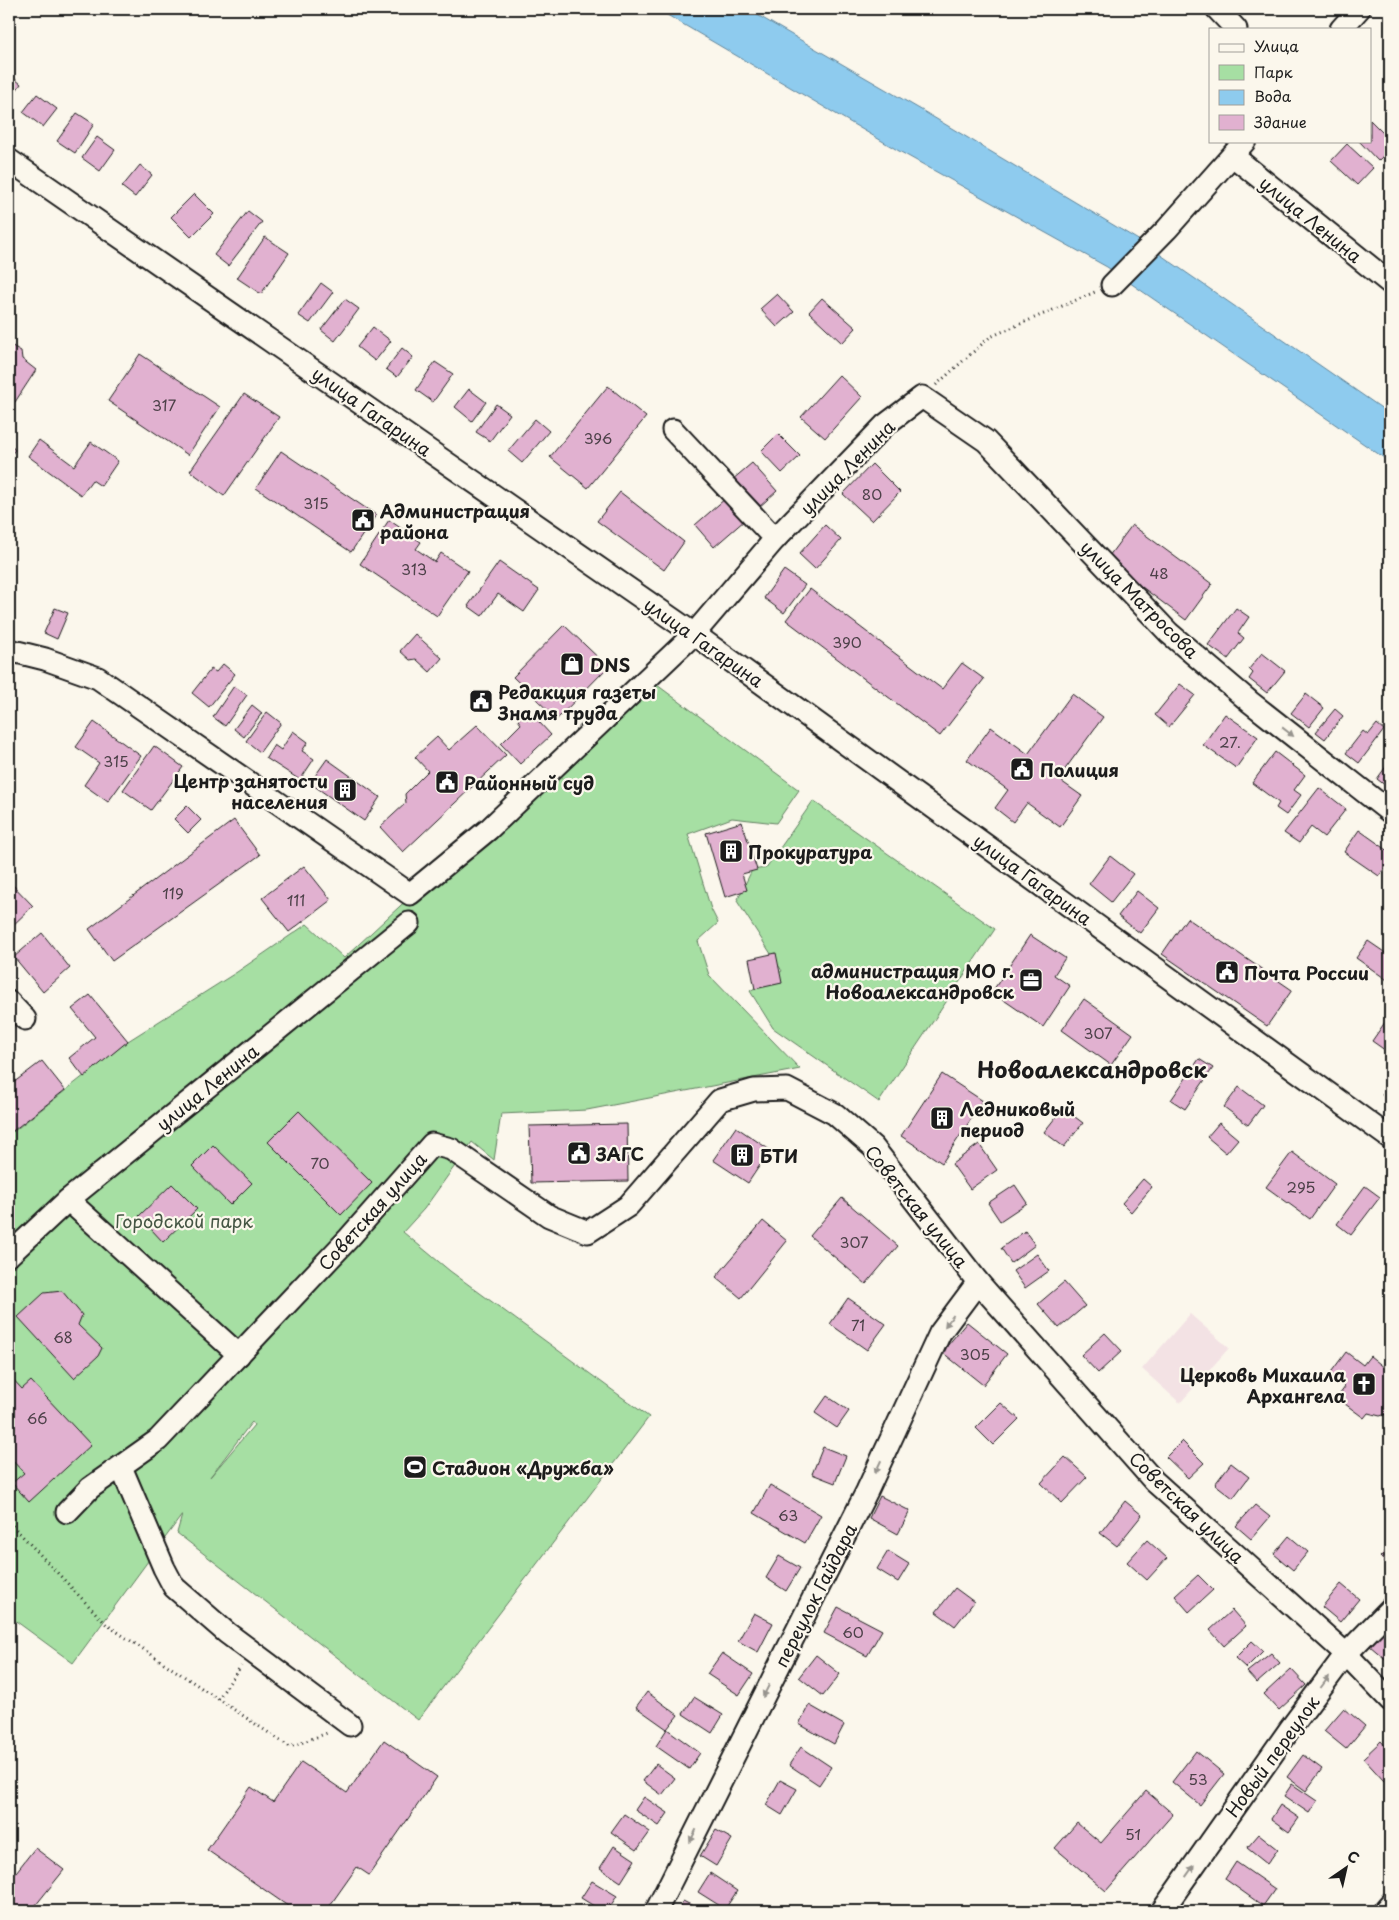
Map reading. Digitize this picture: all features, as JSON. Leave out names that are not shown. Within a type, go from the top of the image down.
[{"type":"street","points":[[1217,9],[1235,28]]},
{"type":"street","points":[[1342,28],[1359,9]]},
{"type":"street","name":"улица Ленина","points":[[1112,284],[1168,229],[1239,148],[1390,282]]},
{"type":"street","name":"улица Гагарина","points":[[9,160],[694,634],[1390,1138]]},
{"type":"street","name":"улица Ленина","points":[[9,650],[46,659],[98,678],[410,894],[489,829],[694,634],[775,539],[885,426],[922,397]]},
{"type":"street","name":"улица Матросова","points":[[922,397],[986,441],[1169,633],[1250,702],[1390,812]]},
{"type":"street","points":[[673,430],[775,539]]},
{"type":"street","name":"улица Ленина","points":[[9,1254],[68,1200],[409,923]]},
{"type":"street","points":[[9,1002],[25,1019]]},
{"type":"street","name":"Советская улица","points":[[67,1512],[90,1488],[158,1440],[349,1238],[432,1144],[451,1149],[549,1216],[588,1232],[628,1206],[720,1100],[754,1090],[787,1089],[835,1114],[873,1147],[978,1282],[1154,1481],[1346,1654],[1390,1700]]},
{"type":"street","points":[[68,1200],[239,1355]]},
{"type":"street","name":"переулок Гайдара","points":[[656,1911],[867,1491],[940,1333],[978,1282]]},
{"type":"street","points":[[121,1467],[174,1587],[227,1633],[350,1725]]},
{"type":"street","name":"Новый переулок","points":[[1162,1911],[1290,1729],[1346,1654],[1390,1609]]},
{"type":"street","points":[[1384,1911],[1390,1904]]},
{"type":"path","points":[[922,397],[990,337],[1112,284]]},
{"type":"path","points":[[9,1522],[107,1625],[290,1747],[350,1725]]},
{"type":"path","points":[[218,1699],[251,1651]]},
{"type":"shaded area","points":[[1190,1314],[1229,1348],[1180,1403],[1142,1369]]},
{"type":"green space","name":"Городской парк","points":[[653,682],[799,790],[776,823],[732,818],[688,834],[711,909],[718,923],[698,941],[709,975],[800,1069],[587,1110],[501,1114],[494,1160],[472,1142],[424,1209],[403,1232],[450,1271],[649,1417],[418,1720],[177,1533],[182,1515],[73,1663],[9,1616],[9,1135],[128,1041],[237,972],[307,924],[344,958],[413,894]],"holes":[[[252,1422],[254,1425],[210,1477]]]},
{"type":"green space","points":[[813,801],[995,929],[879,1102],[773,1028],[750,991],[782,971],[737,901],[752,870],[766,868]]},
{"type":"water","points":[[657,9],[747,9],[923,111],[1145,244],[1390,414],[1390,462],[1107,267],[899,151]]},
{"type":"building","points":[[9,74],[21,84],[9,100]]},
{"type":"building","points":[[37,94],[57,109],[43,127],[23,112]]},
{"type":"building","points":[[77,113],[94,124],[75,153],[57,141]]},
{"type":"building","points":[[1372,122],[1390,140],[1390,149],[1378,161],[1360,142],[1372,142]]},
{"type":"building","points":[[97,137],[115,150],[100,171],[82,158]]},
{"type":"building","points":[[1347,144],[1373,168],[1357,185],[1331,161]]},
{"type":"building","points":[[140,165],[152,175],[135,197],[122,187]]},
{"type":"building","points":[[194,194],[214,214],[191,237],[171,217]]},
{"type":"building","points":[[248,211],[262,222],[228,266],[214,255]]},
{"type":"building","points":[[265,237],[289,253],[261,294],[237,278]]},
{"type":"building","points":[[321,283],[333,292],[310,323],[298,315]]},
{"type":"building","points":[[777,294],[794,312],[777,327],[760,309]]},
{"type":"building","points":[[822,298],[856,328],[842,343],[809,312]]},
{"type":"building","points":[[345,299],[359,309],[335,341],[321,330]]},
{"type":"building","points":[[373,327],[391,341],[375,361],[357,347]]},
{"type":"building","points":[[9,344],[21,351],[22,359],[36,370],[15,402],[9,405]]},
{"type":"building","points":[[402,348],[413,357],[397,377],[386,369]]},
{"type":"building","points":[[140,354],[220,407],[188,455],[108,401]]},
{"type":"building","points":[[435,362],[453,374],[433,402],[416,390]]},
{"type":"building","points":[[839,375],[862,397],[825,438],[801,417]]},
{"type":"building","points":[[608,386],[646,417],[588,488],[550,457]]},
{"type":"building","points":[[469,389],[486,402],[472,421],[455,407]]},
{"type":"building","points":[[244,394],[279,417],[224,496],[190,471]]},
{"type":"building","points":[[496,404],[510,414],[490,441],[476,432]]},
{"type":"building","points":[[535,419],[549,431],[522,463],[508,451]]},
{"type":"building","points":[[778,434],[800,456],[782,473],[761,451]]},
{"type":"building","points":[[39,440],[74,466],[91,442],[118,461],[101,486],[92,480],[81,495],[28,456]]},
{"type":"building","points":[[9,443],[15,450],[9,457]]},
{"type":"building","points":[[281,451],[376,515],[351,552],[256,488]]},
{"type":"building","points":[[752,463],[777,491],[758,508],[732,480]]},
{"type":"building","points":[[872,464],[900,492],[872,521],[843,494]]},
{"type":"building","points":[[620,492],[684,542],[664,570],[597,521]]},
{"type":"building","points":[[726,498],[745,520],[714,547],[695,525]]},
{"type":"building","points":[[389,520],[421,542],[416,549],[435,562],[441,553],[468,571],[437,616],[360,564]]},
{"type":"building","points":[[825,525],[841,540],[815,569],[799,554]]},
{"type":"building","points":[[1132,525],[1212,584],[1186,620],[1106,560]]},
{"type":"building","points":[[499,562],[539,590],[524,612],[498,594],[482,616],[468,606]]},
{"type":"building","points":[[784,570],[805,585],[784,613],[764,598]]},
{"type":"building","points":[[810,589],[942,689],[962,663],[984,679],[940,736],[786,620]]},
{"type":"building","points":[[55,608],[68,613],[57,639],[44,633]]},
{"type":"building","points":[[1236,608],[1249,617],[1238,633],[1244,638],[1228,659],[1208,645]]},
{"type":"building","points":[[564,625],[608,667],[557,719],[513,677]]},
{"type":"building","points":[[415,634],[442,658],[430,672],[416,659],[410,660],[400,651]]},
{"type":"building","points":[[1262,653],[1285,671],[1267,693],[1249,679],[1253,673],[1249,669]]},
{"type":"building","points":[[223,664],[235,674],[209,707],[192,693],[211,669],[216,672]]},
{"type":"building","points":[[1180,684],[1195,695],[1169,727],[1155,715]]},
{"type":"building","points":[[234,686],[247,695],[225,726],[213,717]]},
{"type":"building","name":"Полиция","points":[[1072,694],[1103,717],[1058,779],[1082,796],[1060,827],[1027,803],[1013,822],[995,808],[1008,790],[967,760],[991,727],[1028,754]]},
{"type":"building","points":[[1306,694],[1324,708],[1309,727],[1291,713]]},
{"type":"building","points":[[252,705],[262,713],[244,737],[234,729]]},
{"type":"building","points":[[1335,709],[1343,716],[1325,739],[1316,732]]},
{"type":"building","points":[[528,710],[551,735],[520,764],[501,744],[521,724],[518,720]]},
{"type":"building","points":[[267,712],[281,723],[260,752],[246,741]]},
{"type":"building","points":[[1225,714],[1258,737],[1236,768],[1203,745]]},
{"type":"building","points":[[94,722],[141,756],[108,802],[84,785],[99,763],[76,747]]},
{"type":"building","points":[[1377,724],[1384,730],[1359,763],[1346,753],[1363,731],[1368,735]]},
{"type":"building","name":"Районный суд","points":[[477,725],[506,755],[403,852],[380,827],[406,803],[405,794],[428,771],[415,757],[437,737],[449,750]]},
{"type":"building","points":[[293,731],[308,742],[302,751],[314,759],[300,780],[266,758],[274,745],[281,750]]},
{"type":"building","points":[[154,746],[183,767],[151,810],[123,790]]},
{"type":"building","points":[[1275,752],[1305,775],[1294,790],[1301,795],[1286,815],[1276,808],[1279,803],[1252,783]]},
{"type":"building","name":"Центр занятости населения","points":[[327,759],[380,797],[364,821],[310,783]]},
{"type":"building","points":[[1390,761],[1390,789],[1377,779]]},
{"type":"building","points":[[1319,788],[1346,809],[1324,837],[1311,827],[1299,843],[1284,833]]},
{"type":"building","points":[[187,806],[201,820],[188,833],[174,819]]},
{"type":"building","points":[[234,820],[260,855],[112,961],[89,929]]},
{"type":"building","name":"Прокуратура","points":[[742,822],[757,870],[742,874],[747,890],[725,897],[706,833]]},
{"type":"building","points":[[1359,830],[1390,852],[1390,860],[1379,876],[1344,852]]},
{"type":"building","points":[[1110,856],[1133,874],[1111,902],[1089,884]]},
{"type":"building","points":[[304,866],[331,900],[289,932],[262,898]]},
{"type":"building","points":[[9,881],[33,906],[9,929]]},
{"type":"building","points":[[1137,891],[1159,908],[1140,933],[1118,916]]},
{"type":"building","name":"Почта России","points":[[1187,918],[1292,990],[1267,1026],[1162,954]]},
{"type":"building","points":[[42,933],[70,968],[43,992],[14,957]]},
{"type":"building","name":"администрация МО г. Новоалександровск","points":[[1030,935],[1065,958],[1054,975],[1070,986],[1043,1027],[992,992]]},
{"type":"building","points":[[1368,941],[1390,956],[1390,982],[1356,958]]},
{"type":"building","points":[[776,953],[782,983],[755,989],[749,959]]},
{"type":"building","points":[[90,995],[128,1041],[84,1077],[69,1058],[95,1037],[72,1009]]},
{"type":"building","points":[[1084,999],[1133,1034],[1111,1065],[1062,1030]]},
{"type":"building","points":[[1390,1015],[1390,1051],[1389,1053],[1372,1041]]},
{"type":"building","points":[[1199,1059],[1213,1068],[1185,1109],[1171,1100]]},
{"type":"building","points":[[42,1061],[65,1090],[9,1134],[9,1086]]},
{"type":"building","name":"Ледниковый период","points":[[942,1074],[983,1101],[942,1163],[901,1136]]},
{"type":"building","points":[[1390,1085],[1390,1101],[1382,1095]]},
{"type":"building","points":[[1239,1087],[1263,1105],[1248,1125],[1224,1107]]},
{"type":"building","points":[[1063,1108],[1083,1123],[1064,1147],[1044,1132]]},
{"type":"building","points":[[299,1111],[372,1183],[341,1215],[268,1142]]},
{"type":"building","points":[[1219,1123],[1238,1139],[1226,1153],[1207,1137]]},
{"type":"building","name":"ЗАГС","points":[[627,1124],[628,1181],[531,1183],[529,1126]]},
{"type":"building","name":"БТИ","points":[[736,1127],[770,1150],[748,1183],[713,1160]]},
{"type":"building","points":[[979,1144],[997,1170],[970,1189],[952,1164]]},
{"type":"building","points":[[213,1145],[252,1183],[230,1205],[192,1166]]},
{"type":"building","points":[[1292,1152],[1335,1184],[1310,1219],[1266,1187]]},
{"type":"building","points":[[1143,1179],[1152,1187],[1131,1212],[1122,1203]]},
{"type":"building","points":[[172,1184],[197,1209],[163,1242],[139,1216]]},
{"type":"building","points":[[1015,1185],[1027,1203],[1000,1221],[988,1203]]},
{"type":"building","points":[[1365,1186],[1380,1197],[1351,1235],[1337,1224]]},
{"type":"building","points":[[842,1198],[898,1246],[866,1284],[810,1236]]},
{"type":"building","points":[[763,1221],[787,1241],[741,1298],[716,1277]]},
{"type":"building","points":[[1025,1231],[1035,1245],[1011,1263],[1001,1248]]},
{"type":"building","points":[[1037,1254],[1049,1271],[1025,1288],[1013,1271]]},
{"type":"building","points":[[1064,1282],[1085,1306],[1059,1328],[1038,1304]]},
{"type":"building","points":[[62,1291],[82,1315],[78,1325],[102,1348],[98,1356],[74,1378],[18,1317],[44,1293]]},
{"type":"building","points":[[848,1298],[886,1324],[867,1350],[830,1324]]},
{"type":"building","points":[[967,1322],[1007,1354],[983,1385],[942,1352]]},
{"type":"building","points":[[1105,1333],[1122,1351],[1098,1373],[1081,1355]]},
{"type":"building","name":"Церковь Михаила Архангела","points":[[1346,1352],[1363,1365],[1370,1356],[1390,1372],[1390,1378],[1387,1383],[1390,1386],[1390,1413],[1380,1416],[1368,1413],[1364,1418],[1337,1398],[1345,1387],[1329,1375]]},
{"type":"building","points":[[9,1375],[22,1389],[31,1381],[91,1445],[29,1502],[12,1483],[24,1473],[9,1457]]},
{"type":"building","points":[[827,1396],[849,1411],[837,1428],[815,1413]]},
{"type":"building","points":[[1001,1403],[1019,1419],[993,1445],[976,1428]]},
{"type":"building","points":[[1182,1441],[1204,1463],[1188,1478],[1166,1457]]},
{"type":"building","points":[[823,1447],[846,1456],[835,1483],[812,1474]]},
{"type":"building","points":[[1065,1457],[1087,1477],[1062,1503],[1041,1483]]},
{"type":"building","points":[[1231,1463],[1249,1477],[1233,1498],[1215,1484]]},
{"type":"building","points":[[770,1485],[821,1515],[805,1543],[754,1513]]},
{"type":"building","points":[[880,1496],[910,1511],[898,1534],[869,1518]]},
{"type":"building","points":[[1125,1501],[1142,1515],[1117,1546],[1100,1533]]},
{"type":"building","points":[[1255,1505],[1270,1517],[1251,1539],[1236,1526]]},
{"type":"building","points":[[1289,1536],[1308,1552],[1293,1570],[1274,1554]]},
{"type":"building","points":[[1147,1540],[1167,1558],[1147,1580],[1127,1562]]},
{"type":"building","points":[[1390,1547],[1390,1567],[1380,1557]]},
{"type":"building","points":[[888,1551],[909,1564],[898,1582],[877,1569]]},
{"type":"building","points":[[779,1556],[800,1568],[786,1591],[766,1578]]},
{"type":"building","points":[[1198,1575],[1213,1590],[1189,1612],[1175,1596]]},
{"type":"building","points":[[1341,1584],[1359,1599],[1340,1622],[1322,1607]]},
{"type":"building","points":[[955,1588],[974,1602],[955,1626],[936,1612]]},
{"type":"building","points":[[838,1607],[882,1630],[867,1656],[824,1633]]},
{"type":"building","points":[[1232,1610],[1246,1626],[1224,1646],[1210,1630]]},
{"type":"building","points":[[754,1613],[773,1623],[758,1652],[738,1641]]},
{"type":"building","points":[[1388,1626],[1390,1628],[1390,1663],[1370,1646]]},
{"type":"building","points":[[1252,1641],[1263,1651],[1246,1668],[1235,1658]]},
{"type":"building","points":[[722,1653],[753,1674],[739,1695],[707,1674]]},
{"type":"building","points":[[1271,1653],[1280,1663],[1257,1683],[1247,1672]]},
{"type":"building","points":[[816,1655],[840,1674],[823,1696],[799,1677]]},
{"type":"building","points":[[1291,1669],[1306,1685],[1279,1710],[1264,1694]]},
{"type":"building","points":[[647,1692],[678,1715],[667,1729],[636,1707]]},
{"type":"building","points":[[694,1697],[723,1715],[712,1733],[683,1714]]},
{"type":"building","points":[[809,1705],[844,1725],[834,1744],[799,1724]]},
{"type":"building","points":[[1344,1708],[1365,1726],[1346,1749],[1324,1731]]},
{"type":"building","points":[[667,1729],[700,1753],[689,1769],[656,1746]]},
{"type":"building","points":[[384,1740],[437,1777],[369,1875],[357,1867],[326,1911],[295,1911],[207,1850],[251,1787],[273,1802],[301,1762],[347,1793]]},
{"type":"building","points":[[1381,1741],[1390,1751],[1390,1775],[1384,1781],[1363,1758]]},
{"type":"building","points":[[801,1747],[831,1767],[819,1785],[789,1765]]},
{"type":"building","points":[[1196,1751],[1224,1774],[1200,1805],[1172,1782]]},
{"type":"building","points":[[1303,1755],[1322,1769],[1306,1791],[1287,1777]]},
{"type":"building","points":[[656,1764],[675,1778],[662,1795],[643,1781]]},
{"type":"building","points":[[780,1780],[797,1789],[782,1815],[766,1805]]},
{"type":"building","points":[[1292,1784],[1317,1801],[1309,1813],[1284,1796]]},
{"type":"building","points":[[1146,1791],[1173,1814],[1106,1891],[1055,1848],[1077,1823],[1101,1843]]},
{"type":"building","points":[[1390,1796],[1390,1807],[1385,1803]]},
{"type":"building","points":[[644,1797],[668,1813],[659,1826],[635,1810]]},
{"type":"building","points":[[1280,1805],[1299,1818],[1289,1832],[1271,1819]]},
{"type":"building","points":[[624,1814],[650,1832],[637,1850],[611,1832]]},
{"type":"building","points":[[716,1830],[732,1839],[716,1866],[700,1856]]},
{"type":"building","points":[[1259,1834],[1278,1849],[1267,1864],[1247,1848]]},
{"type":"building","points":[[614,1846],[635,1860],[621,1882],[600,1868]]},
{"type":"building","points":[[35,1848],[64,1870],[31,1911],[9,1911],[9,1881]]},
{"type":"building","points":[[1236,1862],[1275,1889],[1263,1906],[1225,1879]]},
{"type":"building","points":[[710,1873],[737,1891],[725,1909],[698,1892]]},
{"type":"building","points":[[592,1881],[617,1896],[607,1911],[602,1911],[581,1898]]},
{"type":"building","points":[[683,1901],[703,1911],[678,1911]]},
{"type":"building","points":[[1206,1905],[1215,1911],[1201,1911]]},
{"type":"place","name":"Администрация района","points":[[363,520]]},
{"type":"place","name":"DNS","points":[[572,664]]},
{"type":"place","name":"Редакция газеты Знамя труда","points":[[481,701]]},
{"type":"place","name":"Полиция","points":[[1022,769]]},
{"type":"place","name":"Районный суд","points":[[447,782]]},
{"type":"place","name":"Центр занятости населения","points":[[345,790]]},
{"type":"place","name":"Прокуратура","points":[[731,851]]},
{"type":"place","name":"Почта России","points":[[1227,972]]},
{"type":"place","name":"администрация МО г. Новоалександровск","points":[[1031,980]]},
{"type":"place","name":"Ледниковый период","points":[[942,1118]]},
{"type":"place","name":"ЗАГС","points":[[579,1153]]},
{"type":"place","name":"БТИ","points":[[742,1155]]},
{"type":"place","name":"Церковь Михаила Архангела","points":[[1364,1384]]},
{"type":"place","name":"Стадион «Дружба»","points":[[415,1467]]},
{"type":"district","name":"Новоалександровск","points":[[1092,1068]]}]
